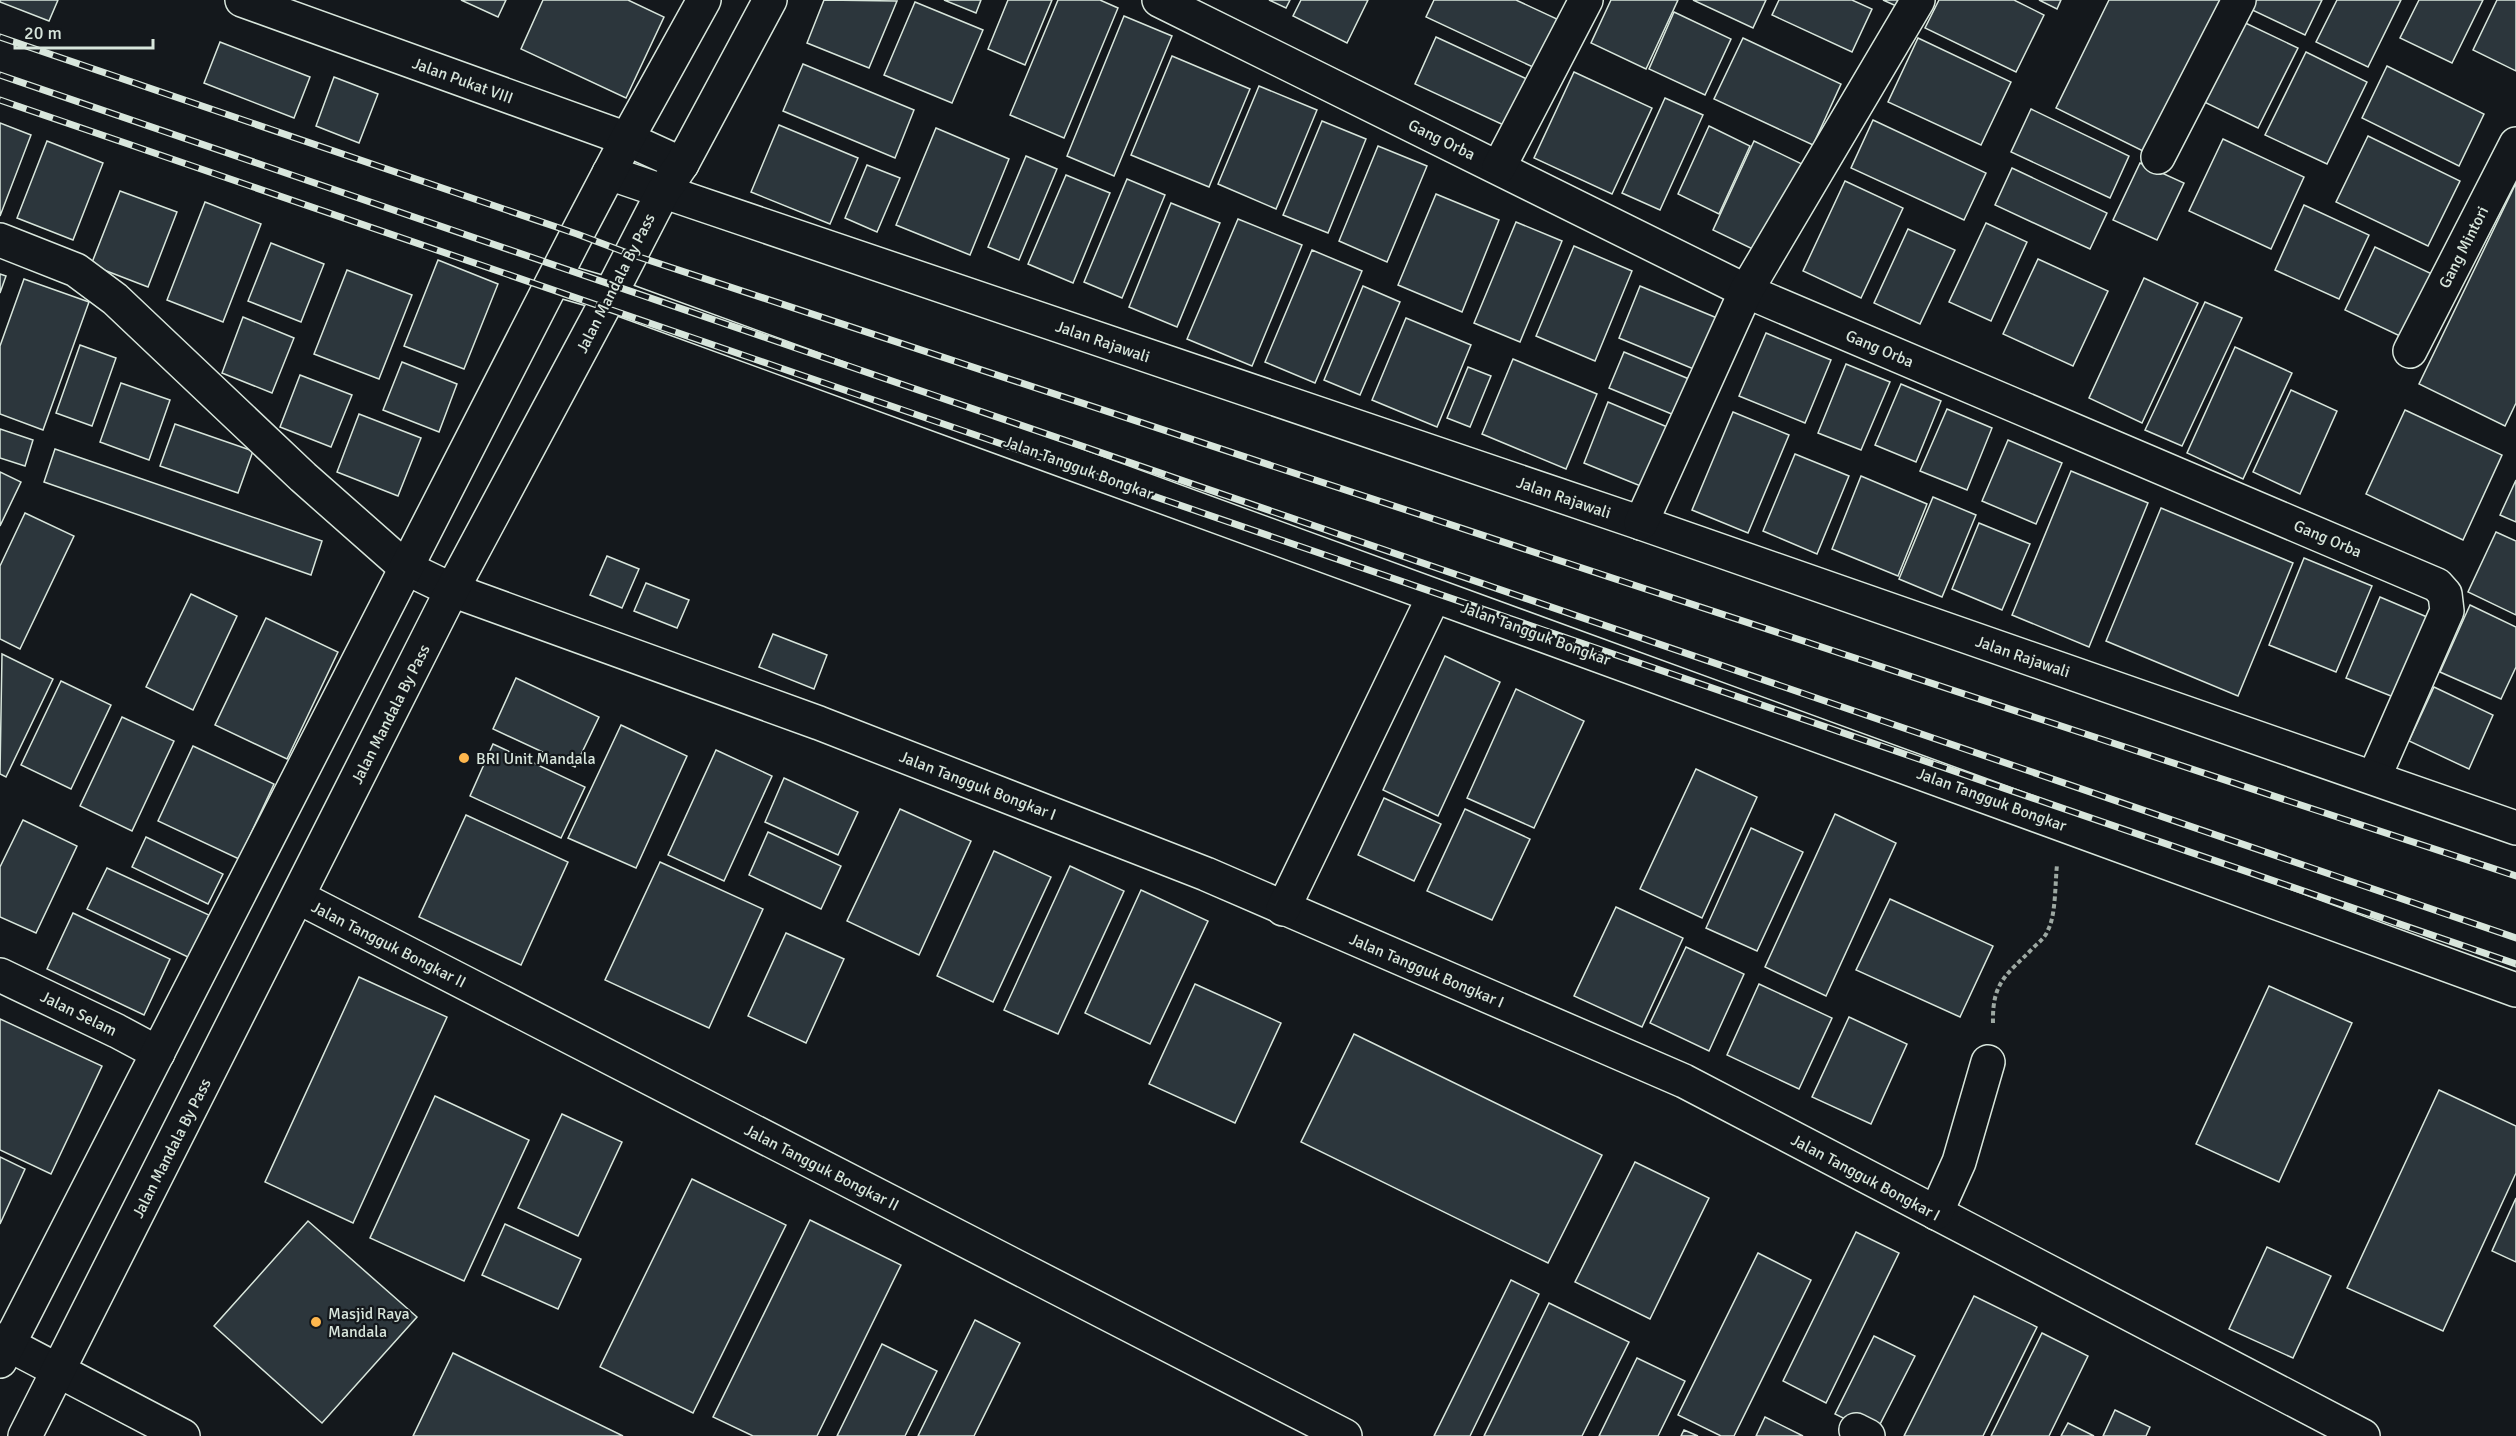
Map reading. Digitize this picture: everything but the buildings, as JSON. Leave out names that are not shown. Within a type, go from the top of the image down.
[{"type":"street","name":"Jalan Pukat VIII","points":[[242,0],[627,139],[682,164]]},
{"type":"street","points":[[183,1436],[59,1370],[3,1349],[158,1053],[609,173],[704,0]]},
{"type":"street","name":"Jalan Mandala By Pass","points":[[25,1436],[452,590],[610,296],[663,192],[682,164],[770,0]]},
{"type":"street","name":"Gang Orba","points":[[1159,0],[1746,291],[2437,585],[2445,594],[2447,611],[2380,764]]},
{"type":"street","points":[[1499,167],[1586,0]]},
{"type":"street","points":[[1641,523],[1746,291],[1918,0]]},
{"type":"street","points":[[2158,157],[2239,0]]},
{"type":"street","name":"Gang Mintori","points":[[2410,351],[2516,144]]},
{"type":"street","name":"Jalan Rajawali","points":[[609,173],[1641,523],[2516,828]]},
{"type":"street","name":"Jalan Tangguk Bongkar I","points":[[0,240],[76,270],[116,299],[303,477],[406,568],[452,590],[819,723],[1206,874],[1684,1081],[2363,1436]]},
{"type":"street","name":"Jalan Tangguk Bongkar","points":[[555,279],[610,296],[2516,990]]},
{"type":"street","points":[[1283,909],[1434,596]]},
{"type":"street","name":"Jalan Tangguk Bongkar II","points":[[298,897],[1345,1436]]},
{"type":"street","name":"Jalan Selam","points":[[0,975],[158,1053]]},
{"type":"street","points":[[1936,1213],[1959,1161],[1988,1062]]},
{"type":"path","points":[[1988,1062],[1996,992],[2012,966],[2043,939],[2049,928],[2062,825]]},
{"type":"railway","points":[[0,37],[630,254],[2516,876]]},
{"type":"railway","points":[[0,75],[2516,938]]},
{"type":"railway","points":[[0,100],[2516,964]]},
{"type":"place","name":"BRI Unit Mandala","points":[[464,758]]},
{"type":"place","name":"Masjid Raya Mandala","points":[[316,1322]]}]
